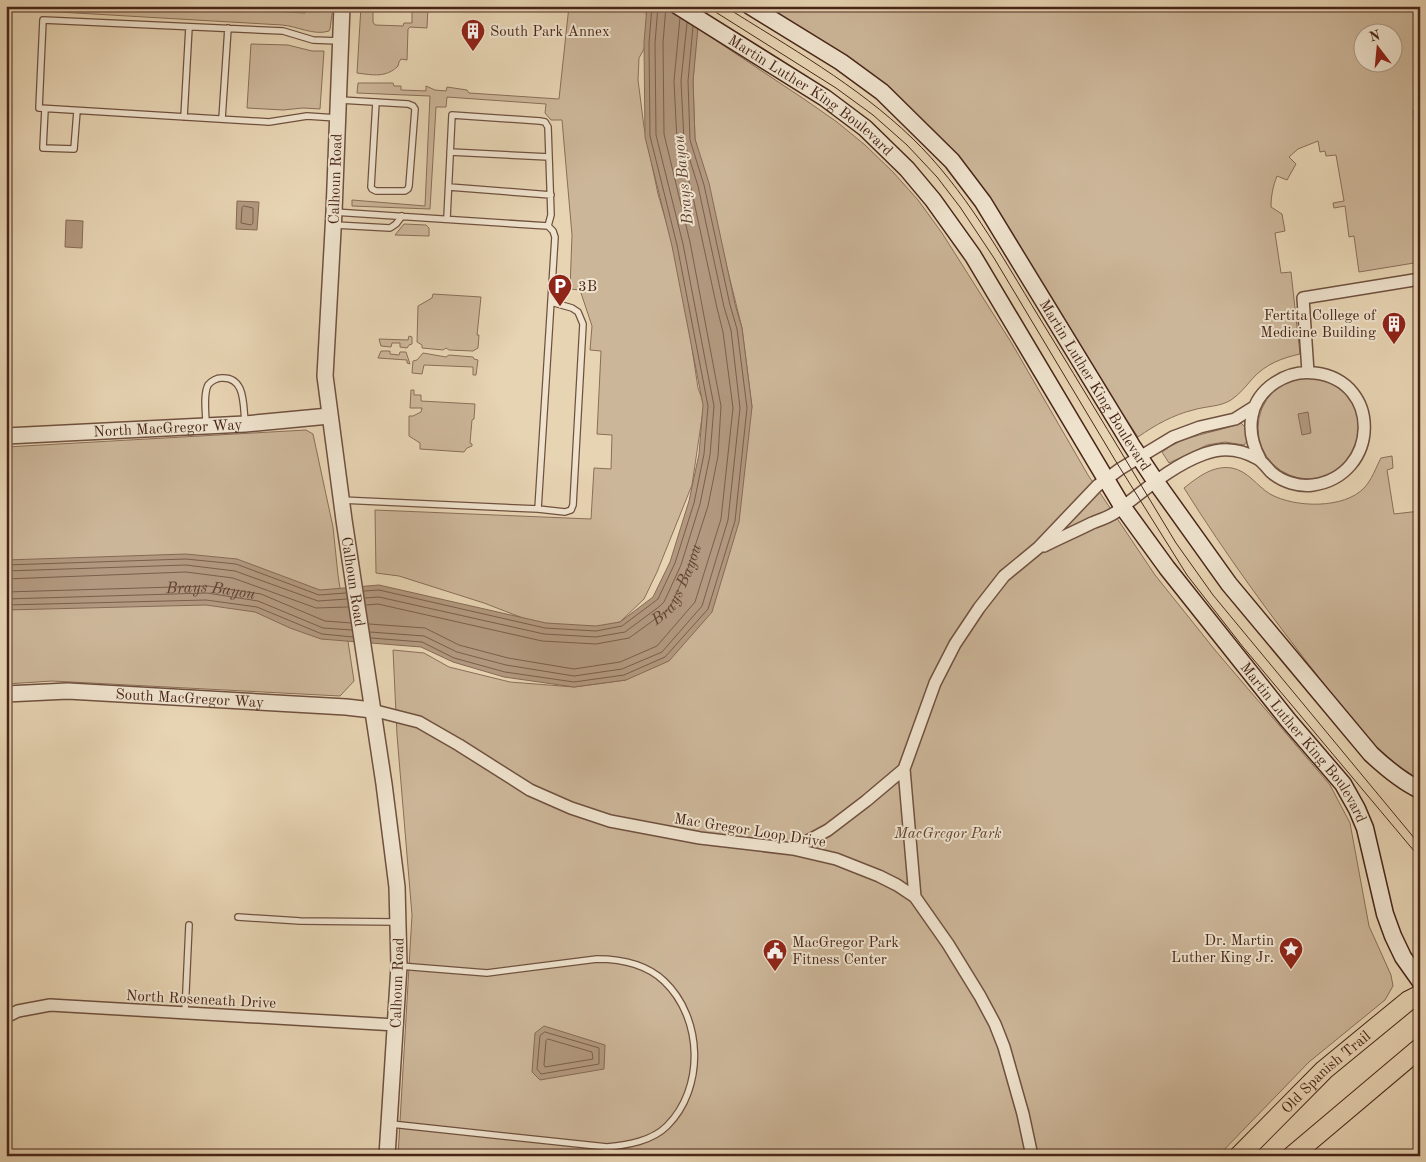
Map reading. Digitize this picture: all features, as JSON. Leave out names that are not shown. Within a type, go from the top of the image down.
[{"type":"main road","name":"Martin Luther King Boulevard","points":[[678,6],[825,98],[865,128],[907,169],[933,200],[973,256],[1122,506],[1167,568],[1288,720],[1343,784],[1365,828],[1385,914],[1393,936],[1403,957],[1420,980]]},
{"type":"main road","name":"Martin Luther King Boulevard","points":[[755,9],[841,62],[882,92],[952,161],[983,202],[1139,457],[1229,584],[1372,754],[1389,771],[1408,785],[1420,790]]},
{"type":"main road","name":"Old Spanish Trail","points":[[1239,1156],[1324,1070],[1408,1001],[1420,995]]},
{"type":"main road","points":[[1292,1156],[1417,1057]]},
{"type":"street","name":"Calhoun Road","points":[[342,6],[334,218],[325,376],[397,887],[399,966],[386,1156]]},
{"type":"street","points":[[1308,372],[1304,298],[1420,279]]},
{"type":"street","points":[[915,897],[904,769],[935,683],[955,644],[979,608],[1004,576],[1038,548],[1106,479],[1173,437],[1200,427],[1235,419],[1254,407],[1266,390],[1285,377],[1308,372],[1328,376],[1346,386],[1355,396],[1361,408],[1365,434],[1362,448],[1356,460],[1336,478],[1311,486],[1284,481],[1273,474],[1254,449],[1251,425],[1254,407]]},
{"type":"street","name":"North MacGregor Way","points":[[6,436],[245,424],[330,416]]},
{"type":"street","points":[[1038,548],[1115,512],[1183,464],[1213,451],[1232,450],[1260,459]]},
{"type":"street","name":"South MacGregor Way","points":[[6,694],[68,691],[372,710]]},
{"type":"street","name":"Mac Gregor Loop Drive","points":[[372,710],[419,722],[459,744],[530,790],[556,802],[610,821],[700,838],[793,849],[836,859],[859,867],[897,885],[915,897],[948,944],[995,1024],[1004,1047],[1023,1114],[1032,1156]]},
{"type":"street","points":[[793,849],[828,830],[904,769]]},
{"type":"street","name":"North Roseneath Drive","points":[[6,1017],[18,1011],[50,1005],[396,1025]]},
{"type":"lane","points":[[338,118],[307,116],[270,122],[39,108],[43,20],[283,31],[313,40],[341,41]]},
{"type":"lane","points":[[184,117],[189,27]]},
{"type":"lane","points":[[222,119],[228,28]]},
{"type":"lane","points":[[338,100],[376,102],[408,104],[413,106],[415,109],[409,186],[405,191],[372,190],[376,102]]},
{"type":"lane","points":[[45,109],[43,148],[74,149],[77,111]]},
{"type":"lane","points":[[447,218],[452,115],[546,122],[548,127],[551,195],[551,215],[548,226],[555,237],[538,510]]},
{"type":"lane","points":[[450,152],[549,157]]},
{"type":"lane","points":[[448,187],[551,195]]},
{"type":"lane","points":[[334,218],[390,228],[402,216]]},
{"type":"lane","points":[[334,218],[402,216],[548,226]]},
{"type":"lane","points":[[341,500],[565,512],[571,510],[573,505],[583,324],[578,312],[572,308],[551,302]]},
{"type":"lane","points":[[206,426],[206,393],[208,386],[213,381],[224,377],[238,383],[242,392],[245,424]]},
{"type":"lane","points":[[238,917],[300,921],[398,922]]},
{"type":"lane","points":[[185,1013],[189,925]]},
{"type":"lane","points":[[389,1124],[607,1147],[629,1145],[649,1137],[666,1127],[682,1108],[691,1088],[695,1066],[688,1019],[677,997],[663,981],[646,969],[626,962],[614,959],[597,960],[487,973],[399,966]]},
{"type":"green space","points":[[24,6],[189,6],[305,13],[305,6],[333,7],[329,31],[311,32],[282,25],[24,10]]},
{"type":"green space","points":[[361,6],[373,6],[373,22],[375,25],[403,26],[404,23],[412,23],[412,6],[428,6],[427,28],[410,27],[408,29],[407,60],[401,59],[398,66],[384,74],[357,73]]},
{"type":"green space","points":[[569,6],[646,6],[649,26],[645,47],[639,58],[638,80],[644,127],[658,194],[680,269],[698,388],[704,404],[692,485],[657,572],[644,599],[620,622],[583,631],[541,625],[484,603],[399,576],[376,573],[375,510],[591,519],[594,468],[611,469],[612,435],[597,434],[601,351],[590,350],[592,326],[580,290],[570,289],[572,235],[562,120],[551,120],[545,113],[546,104],[447,97],[446,107],[436,107],[430,209],[352,206],[352,200],[425,206],[430,96],[357,93],[358,83],[393,83],[394,86],[401,86],[401,90],[426,91],[426,86],[435,90],[446,91],[447,87],[467,90],[469,93],[559,99]]},
{"type":"green space","points":[[765,6],[1420,6],[1420,110],[1413,111],[1415,127],[1420,126],[1420,133],[1416,134],[1420,156],[1420,262],[1359,272],[1354,236],[1349,237],[1345,206],[1334,208],[1333,203],[1344,201],[1336,155],[1326,156],[1325,151],[1320,152],[1318,141],[1298,149],[1289,157],[1296,164],[1287,180],[1277,176],[1272,191],[1271,207],[1282,214],[1285,231],[1275,233],[1281,273],[1291,272],[1300,354],[1281,360],[1263,369],[1231,400],[1178,415],[1138,437],[934,132]]},
{"type":"green space","name":"MacGregor Park","points":[[697,28],[837,122],[865,145],[918,200],[942,233],[1011,342],[1088,475],[1155,575],[1215,650],[1330,785],[1350,823],[1369,926],[1391,975],[1393,986],[1385,1000],[1309,1062],[1218,1156],[398,1156],[412,915],[397,735],[393,650],[424,653],[449,667],[510,682],[574,687],[626,680],[752,407],[742,328],[695,139],[693,81]]},
{"type":"green space","points":[[251,44],[288,45],[312,51],[324,51],[320,109],[283,110],[247,108]]},
{"type":"green space","points":[[404,224],[426,225],[429,228],[429,236],[395,235]]},
{"type":"green space","points":[[433,294],[481,297],[477,335],[479,335],[478,348],[473,351],[422,348],[422,345],[417,342],[418,306],[432,298]]},
{"type":"green space","points":[[409,336],[412,337],[412,344],[407,348],[400,347],[400,343],[392,343],[391,347],[381,346],[379,339],[408,340]]},
{"type":"green space","points":[[381,351],[390,351],[390,354],[399,355],[400,352],[406,352],[410,364],[407,363],[407,360],[378,358]]},
{"type":"green space","points":[[423,353],[446,357],[449,355],[473,357],[478,360],[476,375],[473,375],[473,367],[424,365],[422,374],[412,373],[413,361],[417,360]]},
{"type":"green space","points":[[1309,377],[1328,381],[1345,392],[1356,409],[1360,428],[1356,447],[1345,464],[1328,475],[1309,479],[1290,475],[1273,464],[1262,447],[1258,428],[1262,409],[1273,392],[1290,381]]},
{"type":"green space","points":[[411,390],[414,390],[414,395],[421,395],[421,401],[475,404],[470,443],[472,446],[464,452],[420,449],[420,443],[409,436],[409,416],[421,412],[422,408],[410,408]]},
{"type":"green space","points":[[1241,423],[1245,427],[1247,441],[1244,445],[1225,442],[1207,445],[1169,463],[1162,452],[1170,446],[1189,438]]},
{"type":"green space","points":[[306,430],[313,434],[333,527],[338,575],[354,681],[340,696],[52,681],[6,684],[6,447]]},
{"type":"green space","points":[[1392,456],[1393,468],[1387,470],[1394,514],[1420,511],[1420,779],[1377,748],[1354,722],[1250,586],[1184,488],[1212,470],[1232,468],[1243,472],[1265,491],[1280,499],[1305,504],[1332,503],[1355,495],[1364,488],[1381,458]]},
{"type":"water","name":"Brays Bayou","points":[[647,6],[700,6],[693,81],[695,139],[709,183],[742,328],[752,407],[739,522],[712,612],[669,661],[626,680],[574,687],[504,677],[453,662],[421,647],[321,639],[290,628],[255,612],[206,605],[6,610],[6,560],[186,554],[237,559],[320,590],[379,585],[546,623],[596,626],[620,622],[653,597],[670,562],[689,501],[699,454],[703,405],[672,246],[645,137],[644,43]]},
{"type":"water","points":[[237,201],[259,202],[257,230],[236,229]]},
{"type":"water","points":[[66,220],[83,221],[82,248],[65,247]]},
{"type":"water","points":[[1308,412],[1311,433],[1302,435],[1298,414]]},
{"type":"water","points":[[544,1026],[605,1045],[604,1069],[540,1080],[532,1072],[535,1033]]},
{"type":"tram line","points":[[706,6],[836,88],[873,115],[907,145],[937,177],[960,207],[994,258],[1115,460],[1187,575],[1243,647],[1420,858]]},
{"type":"tram line","points":[[724,6],[798,52],[869,101],[912,138],[949,179],[996,247],[1176,543],[1213,595],[1420,845]]},
{"type":"place","name":"South Park Annex","points":[[473,52]]},
{"type":"place","name":"3B","points":[[560,307]]},
{"type":"place","name":"Fertita College of Medicine Building","points":[[1394,345]]},
{"type":"place","name":"Dr. Martin Luther King Jr.","points":[[1291,970]]},
{"type":"place","name":"MacGregor Park Fitness Center","points":[[775,972]]}]
